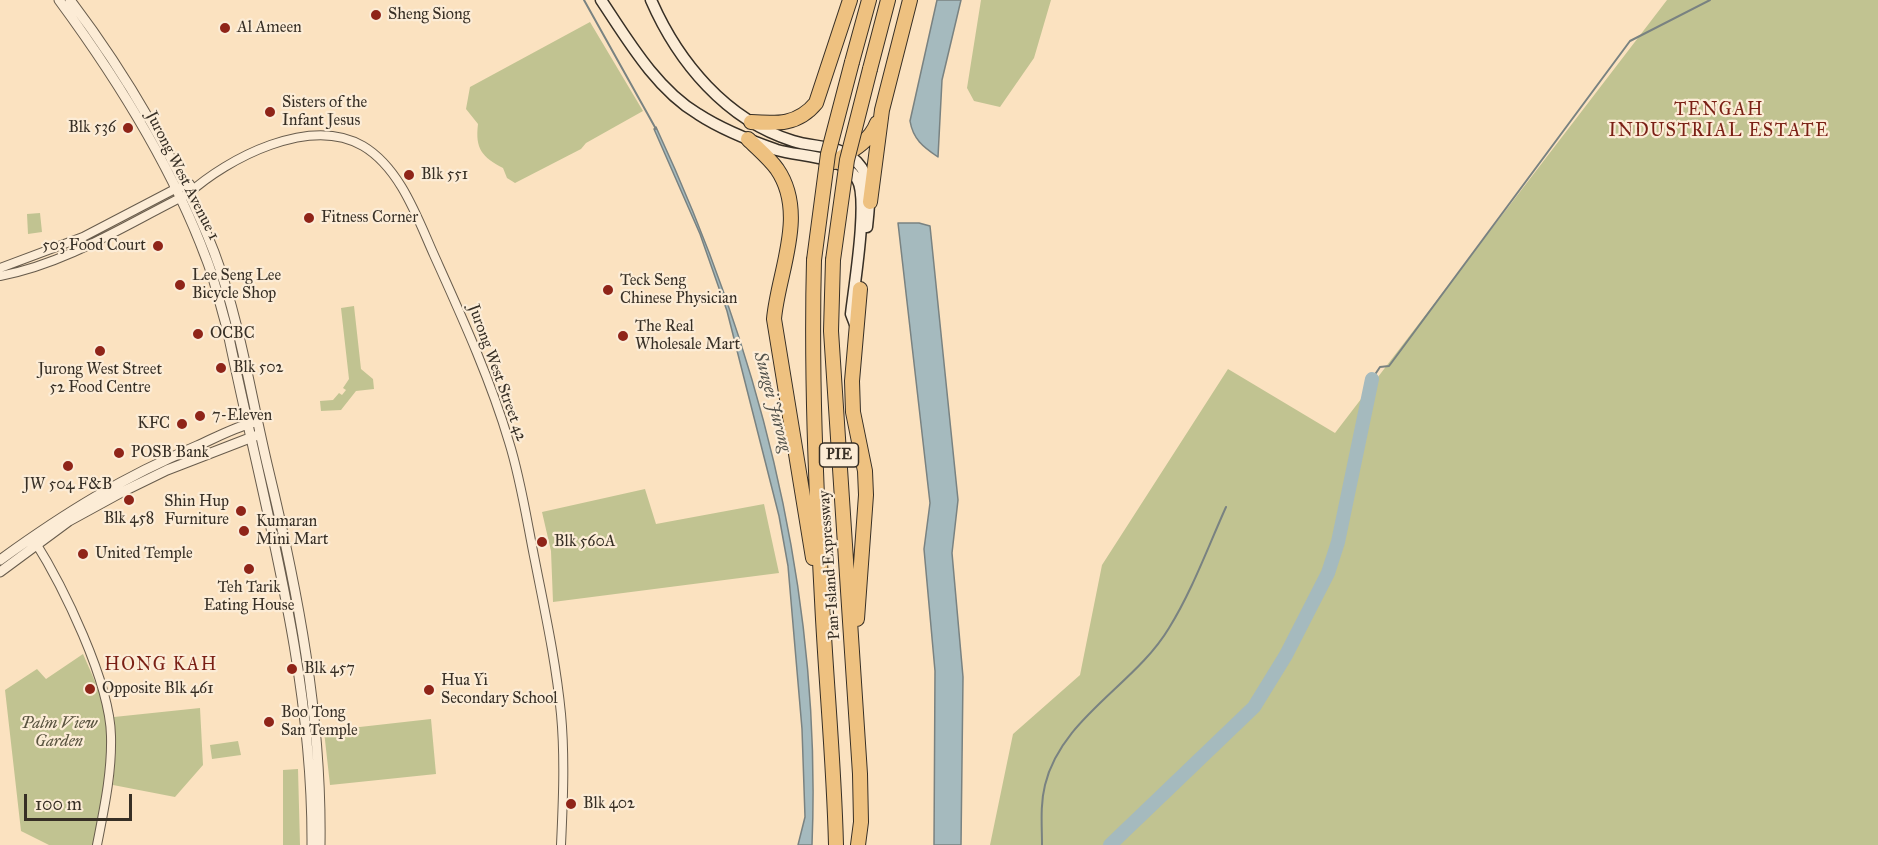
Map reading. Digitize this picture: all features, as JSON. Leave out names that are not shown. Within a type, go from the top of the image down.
[{"type":"highway","points":[[751,122],[789,122],[807,114],[816,104],[850,0]]},
{"type":"highway","name":"Pan-Island Expressway","points":[[836,845],[822,601],[812,333],[814,260],[828,154],[869,0]]},
{"type":"highway","name":"Pan-Island Expressway","points":[[858,845],[861,822],[860,774],[831,331],[833,260],[847,160],[888,0]]},
{"type":"highway","points":[[870,202],[882,110],[910,0]]},
{"type":"highway","points":[[834,162],[868,138],[882,110]]},
{"type":"highway","points":[[748,139],[777,170],[787,191],[791,210],[791,233],[777,292],[774,319],[822,601]]},
{"type":"highway","points":[[853,651],[867,495],[865,471],[853,412],[852,381],[860,289]]},
{"type":"main road","points":[[601,0],[638,53],[680,101],[698,115],[777,150],[834,162],[856,177],[862,195],[851,314],[856,328]]},
{"type":"main road","points":[[651,0],[662,25],[687,64],[723,102],[751,122],[781,138],[826,147],[847,154],[865,172],[870,202],[860,289]]},
{"type":"street","name":"Jurong West Avenue 1","points":[[59,0],[111,75],[182,192],[213,278],[227,328],[247,424],[255,435],[306,645],[316,728],[320,845]]},
{"type":"street","name":"Jurong West Avenue 1","points":[[70,0],[137,101],[221,275],[257,422],[255,435],[301,679],[310,762],[312,845]]},
{"type":"street","name":"Jurong West Street 42","points":[[182,192],[267,147],[301,135],[348,139],[363,146],[388,168],[403,191],[451,289],[510,442],[554,663],[561,715],[561,845]]},
{"type":"street","points":[[0,267],[83,237],[182,192]]},
{"type":"street","points":[[0,276],[52,260],[86,246],[182,192]]},
{"type":"street","points":[[0,560],[62,515],[118,482],[247,424],[257,422]]},
{"type":"street","points":[[0,572],[69,521],[122,492],[255,435]]},
{"type":"street","points":[[32,537],[58,580],[74,617],[109,718],[111,765],[97,845]]},
{"type":"green space","points":[[981,0],[1051,0],[1034,58],[1000,107],[974,101],[967,88]]},
{"type":"green space","points":[[1667,0],[1878,0],[1878,845],[990,845],[1013,734],[1080,675],[1102,565],[1228,369],[1335,433]]},
{"type":"green space","points":[[590,22],[643,111],[586,143],[581,149],[515,183],[507,178],[503,168],[481,151],[477,133],[478,124],[466,109],[470,87]]},
{"type":"green space","points":[[40,213],[42,232],[28,234],[27,214]]},
{"type":"green space","points":[[354,306],[361,369],[373,379],[374,389],[356,391],[341,410],[321,411],[320,401],[333,400],[339,393],[342,395],[346,390],[343,388],[349,379],[341,308]]},
{"type":"green space","points":[[645,489],[656,524],[764,504],[779,573],[553,602],[551,551],[542,512]]},
{"type":"green space","name":"Palm View Garden","points":[[83,654],[99,693],[108,724],[109,748],[105,790],[94,845],[49,845],[21,831],[5,690],[37,669],[46,679]]},
{"type":"green space","points":[[200,708],[203,765],[175,797],[113,785],[116,748],[114,717]]},
{"type":"green space","points":[[431,719],[436,774],[330,785],[324,731]]},
{"type":"green space","points":[[238,741],[241,755],[212,759],[210,745]]},
{"type":"green space","points":[[298,769],[300,845],[283,845],[283,770]]},
{"type":"shaded area","points":[[937,0],[961,0],[942,80],[938,157],[920,142],[910,121]]},
{"type":"shaded area","name":"Sungei Jurong","points":[[656,127],[694,213],[726,300],[755,388],[777,477],[795,567],[807,659],[813,751],[812,845],[798,845],[805,817],[802,729],[788,566],[779,516],[727,311],[700,234],[654,129]]},
{"type":"shaded area","points":[[898,223],[919,223],[930,226],[958,500],[952,553],[963,677],[961,845],[934,845],[935,671],[924,549],[930,503]]},
{"type":"waterway","name":"Sungei Jurong","points":[[584,0],[656,129]]},
{"type":"waterway","points":[[1372,379],[1380,367],[1389,366],[1630,41],[1710,0]]},
{"type":"waterway","points":[[1110,845],[1254,707],[1286,655],[1328,573],[1338,542],[1372,379]]},
{"type":"waterway","points":[[1042,845],[1043,792],[1054,761],[1066,740],[1082,721],[1138,667],[1169,628],[1192,584],[1226,507]]},
{"type":"place","name":"Sheng Siong","points":[[376,15]]},
{"type":"place","name":"Al Ameen","points":[[225,28]]},
{"type":"place","name":"Sisters of the Infant Jesus","points":[[270,112]]},
{"type":"place","name":"Blk 536","points":[[128,128]]},
{"type":"place","name":"Blk 551","points":[[409,175]]},
{"type":"place","name":"Fitness Corner","points":[[309,218]]},
{"type":"place","name":"503 Food Court","points":[[158,246]]},
{"type":"place","name":"Lee Seng Lee Bicycle Shop","points":[[180,285]]},
{"type":"place","name":"Teck Seng Chinese Physician","points":[[608,290]]},
{"type":"place","name":"OCBC","points":[[198,334]]},
{"type":"place","name":"The Real Wholesale Mart","points":[[623,336]]},
{"type":"place","name":"Jurong West Street 52 Food Centre","points":[[100,351]]},
{"type":"place","name":"Blk 502","points":[[221,368]]},
{"type":"place","name":"7-Eleven","points":[[200,416]]},
{"type":"place","name":"KFC","points":[[182,424]]},
{"type":"place","name":"POSB Bank","points":[[119,453]]},
{"type":"place","name":"JW 504 F&B","points":[[68,466]]},
{"type":"place","name":"Blk 458","points":[[129,500]]},
{"type":"place","name":"Shin Hup Furniture","points":[[241,511]]},
{"type":"place","name":"Kumaran Mini Mart","points":[[244,531]]},
{"type":"place","name":"Blk 560A","points":[[542,542]]},
{"type":"place","name":"United Temple","points":[[83,554]]},
{"type":"place","name":"Teh Tarik Eating House","points":[[249,569]]},
{"type":"place","name":"Blk 457","points":[[292,669]]},
{"type":"place","name":"Opposite Blk 461","points":[[90,689]]},
{"type":"place","name":"Hua Yi Secondary School","points":[[429,690]]},
{"type":"place","name":"Boo Tong San Temple","points":[[269,722]]},
{"type":"place","name":"Blk 402","points":[[571,804]]},
{"type":"district","name":"TENGAH INDUSTRIAL ESTATE","points":[[1719,121]]},
{"type":"district","name":"HONG KAH","points":[[161,666]]}]
